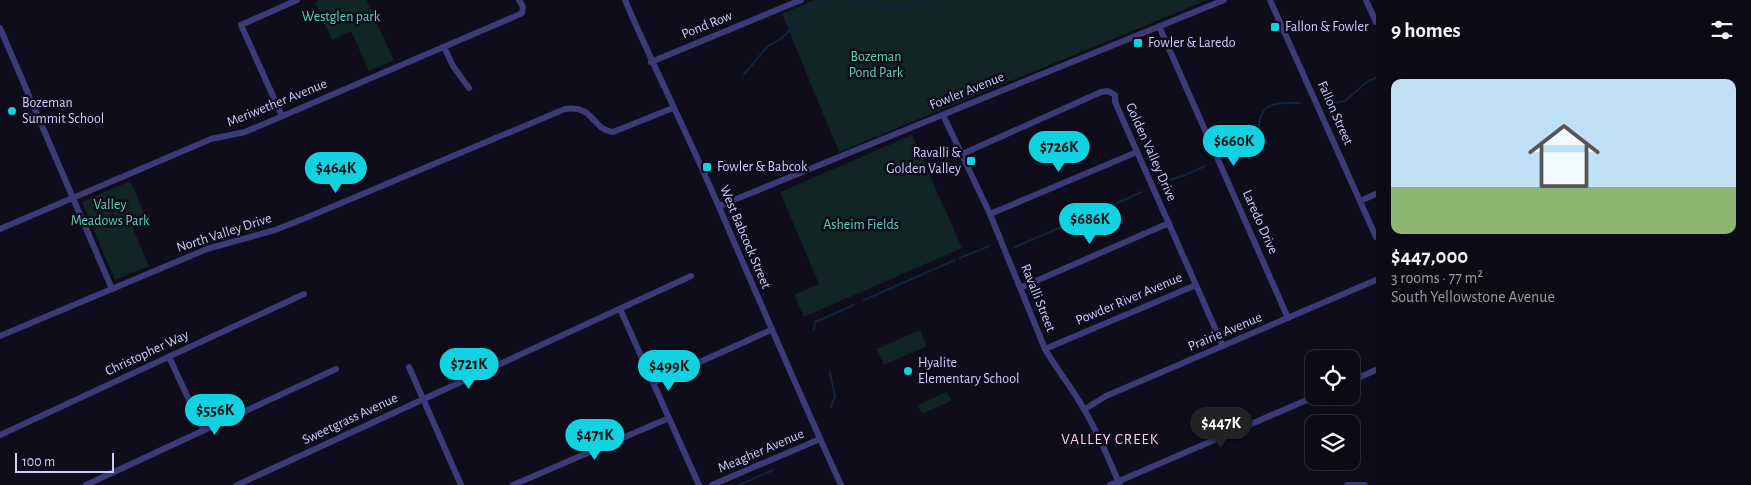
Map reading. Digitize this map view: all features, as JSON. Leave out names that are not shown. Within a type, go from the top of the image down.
[{"type":"street","points":[[282,116],[241,25],[296,0]]},
{"type":"street","name":"Meriwether Avenue","points":[[0,229],[210,139],[235,135],[282,116],[522,13],[520,0]]},
{"type":"street","name":"West Babcock Street","points":[[625,0],[719,206],[771,330],[840,485]]},
{"type":"street","name":"Pond Row","points":[[652,62],[800,0]]},
{"type":"street","name":"Fowler Avenue","points":[[719,206],[1224,0]]},
{"type":"street","name":"Fallon Street","points":[[1270,0],[1376,237]]},
{"type":"street","points":[[1366,0],[1376,22]]},
{"type":"street","name":"Laredo Drive","points":[[1159,26],[1288,318]]},
{"type":"street","points":[[0,28],[112,289]]},
{"type":"street","points":[[444,47],[453,66],[469,88]]},
{"type":"street","name":"Golden Valley Drive","points":[[960,155],[1108,91],[1115,95],[1115,102],[1223,346]]},
{"type":"street","name":"North Valley Drive","points":[[0,336],[207,249],[275,230],[308,217],[565,109],[574,108],[585,111],[599,125],[609,132],[614,132],[673,108]]},
{"type":"street","name":"Ravalli Street","points":[[943,115],[960,155],[990,214],[1045,348],[1100,438],[1119,483]]},
{"type":"street","points":[[990,214],[1137,152]]},
{"type":"street","points":[[1360,201],[1376,194]]},
{"type":"street","points":[[1020,288],[1169,223]]},
{"type":"street","name":"Sweetgrass Avenue","points":[[237,485],[691,276]]},
{"type":"street","name":"Prairie Avenue","points":[[1084,409],[1106,396],[1376,280]]},
{"type":"street","name":"Powder River Avenue","points":[[1045,348],[1196,285]]},
{"type":"street","name":"Christopher Way","points":[[0,435],[304,294]]},
{"type":"street","points":[[620,309],[698,485]]},
{"type":"street","points":[[653,383],[771,330]]},
{"type":"street","points":[[169,357],[203,430]]},
{"type":"street","points":[[409,367],[462,485]]},
{"type":"street","points":[[86,485],[336,369]]},
{"type":"street","points":[[1360,377],[1376,370]]},
{"type":"street","points":[[1110,485],[1119,483],[1305,401]]},
{"type":"street","points":[[513,485],[669,418]]},
{"type":"street","name":"Meagher Avenue","points":[[712,485],[820,439]]},
{"type":"street","points":[[1347,485],[1365,485]]},
{"type":"green space","name":"Westglen park","points":[[319,0],[366,0],[394,60],[369,71],[351,31],[332,40],[315,2]]},
{"type":"green space","name":"Bozeman Pond Park","points":[[813,0],[1207,0],[839,152],[782,14]]},
{"type":"green space","name":"Asheim Fields","points":[[912,135],[962,248],[804,317],[794,295],[819,284],[780,192]]},
{"type":"green space","name":"Valley Meadows Park","points":[[130,181],[146,217],[131,224],[149,266],[115,280],[82,202]]},
{"type":"green space","points":[[920,330],[927,346],[884,365],[877,349]]},
{"type":"green space","points":[[947,392],[951,401],[922,414],[918,405]]},
{"type":"waterway","points":[[744,74],[768,46],[782,38],[805,12],[826,0]]},
{"type":"waterway","points":[[855,0],[868,4],[901,7],[930,0]]},
{"type":"waterway","points":[[1330,104],[1345,101],[1368,81],[1376,78]]},
{"type":"waterway","points":[[1228,156],[1258,142],[1260,120],[1266,108],[1279,103],[1300,103]]},
{"type":"waterway","points":[[1162,182],[1183,176],[1205,166]]},
{"type":"waterway","points":[[1015,247],[1142,192]]},
{"type":"waterway","points":[[960,258],[989,246]]},
{"type":"waterway","points":[[864,300],[955,260]]},
{"type":"waterway","points":[[814,330],[815,322],[854,305]]},
{"type":"waterway","points":[[830,373],[835,396],[831,407]]},
{"type":"waterway","points":[[739,485],[773,470]]},
{"type":"place","name":"Fallon & Fowler","points":[[1275,27]]},
{"type":"place","name":"Fowler & Laredo","points":[[1138,43]]},
{"type":"place","name":"Bozeman Summit School","points":[[12,111]]},
{"type":"place","name":"Ravalli & Golden Valley","points":[[971,161]]},
{"type":"place","name":"Fowler & Babcok","points":[[707,167]]},
{"type":"place","name":"Hyalite Elementary School","points":[[908,371]]},
{"type":"district","name":"VALLEY CREEK","points":[[1110,439]]}]
